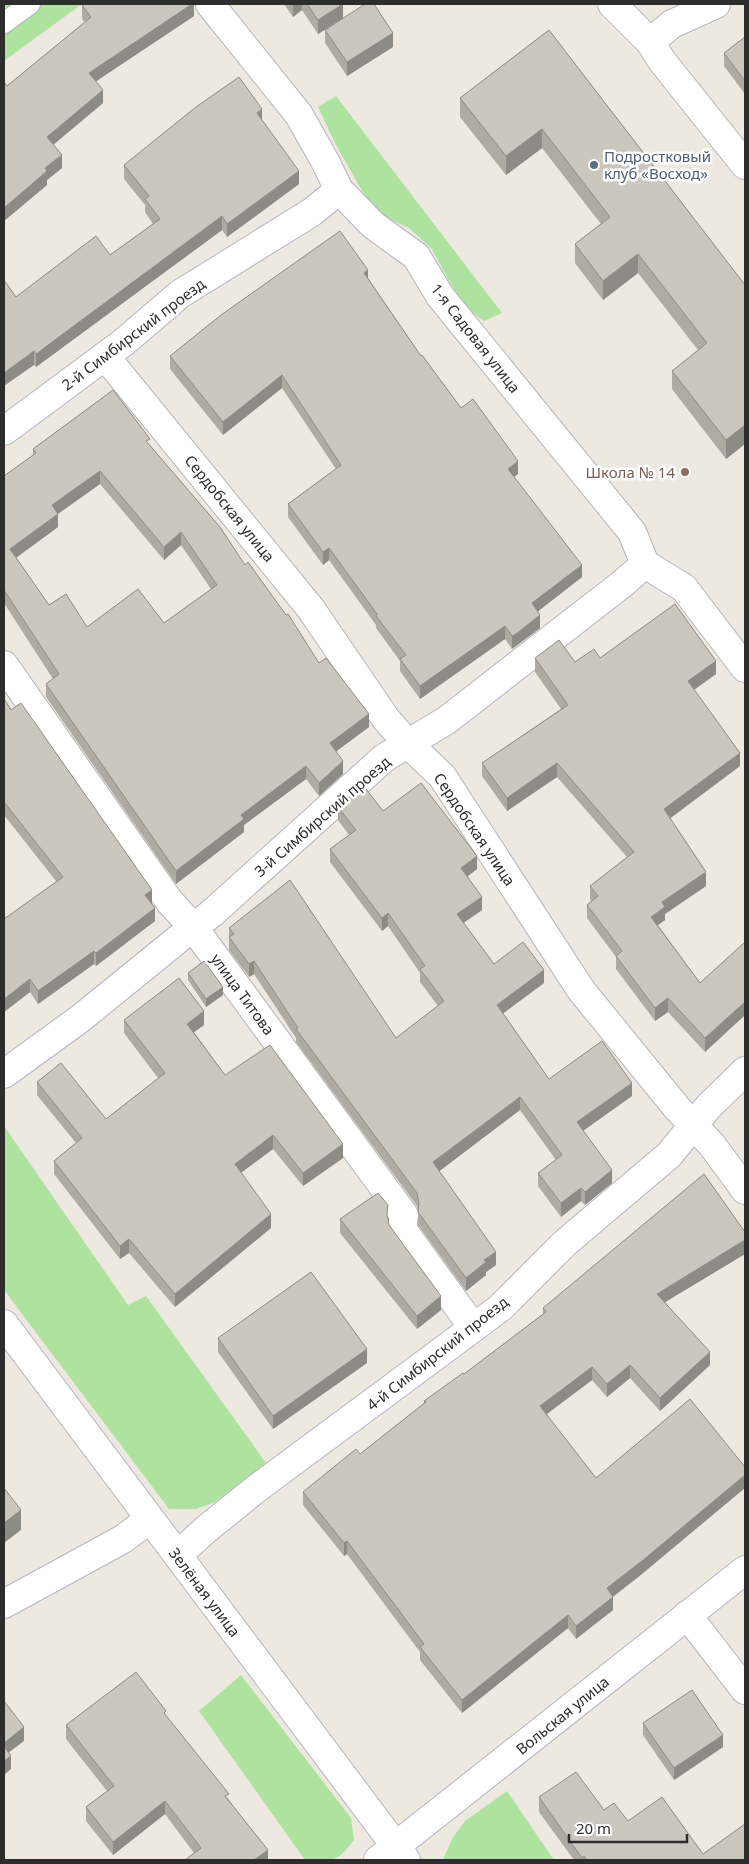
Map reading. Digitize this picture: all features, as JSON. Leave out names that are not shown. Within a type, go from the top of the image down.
[{"type":"street","name":"1-я Садовая улица","points":[[210,4],[299,115],[339,190],[373,225],[416,256],[440,296],[632,532],[645,564]]},
{"type":"street","points":[[612,4],[650,42],[662,61],[745,165]]},
{"type":"street","points":[[650,42],[672,24],[716,4]]},
{"type":"street","name":"2-й Симбирский проезд","points":[[4,432],[90,366],[106,356],[180,294],[312,212],[339,190]]},
{"type":"street","name":"Сердобская улица","points":[[106,356],[311,609],[386,719],[408,744],[442,776],[581,990],[677,1108],[712,1145],[745,1190]]},
{"type":"street","points":[[645,564],[684,588],[745,668]]},
{"type":"street","name":"3-й Симбирский проезд","points":[[4,1074],[81,1018],[193,926],[212,914],[384,758],[447,720],[645,564]]},
{"type":"street","name":"улица Титова","points":[[4,665],[170,902],[193,926],[404,1215],[402,1229],[473,1327]]},
{"type":"street","name":"4-й Симбирский проезд","points":[[178,1555],[204,1531],[256,1489],[500,1308],[565,1243],[669,1155],[709,1106],[745,1070]]},
{"type":"street","name":"Зелёная улица","points":[[4,1324],[366,1808],[394,1856]]},
{"type":"street","points":[[4,1604],[123,1539],[150,1519]]},
{"type":"street","name":"Вольская улица","points":[[394,1856],[687,1615],[745,1570]]},
{"type":"street","points":[[687,1615],[745,1690]]},
{"type":"lane","points":[[4,23],[30,4]]},
{"type":"green space","points":[[4,4],[82,4],[4,61]]},
{"type":"green space","points":[[336,96],[502,313],[484,321],[466,308],[432,249],[409,228],[382,216],[366,198],[335,143],[318,107]]},
{"type":"green space","points":[[4,1126],[128,1305],[146,1296],[266,1463],[215,1502],[196,1509],[169,1509],[4,1290]]},
{"type":"green space","points":[[241,1675],[351,1818],[354,1840],[338,1857],[329,1860],[305,1860],[199,1711]]},
{"type":"green space","points":[[507,1791],[554,1860],[444,1860],[453,1837],[465,1821]]},
{"type":"building","points":[[192,4],[89,73],[103,90],[47,137],[62,155],[45,168],[47,171],[4,208],[4,82],[7,86],[91,17],[82,5]]},
{"type":"building","points":[[307,4],[343,4],[318,20]]},
{"type":"building","points":[[365,4],[374,4],[393,33],[347,62],[325,30]]},
{"type":"building","points":[[549,30],[745,285],[745,425],[726,440],[672,371],[707,343],[638,254],[603,281],[575,244],[610,217],[542,129],[506,156],[460,98]]},
{"type":"building","points":[[745,37],[745,81],[724,53]]},
{"type":"building","points":[[239,77],[262,109],[257,113],[299,171],[227,224],[222,216],[36,354],[34,351],[4,373],[4,280],[16,297],[96,236],[110,255],[160,219],[145,199],[149,196],[124,165],[196,107]]},
{"type":"building","points":[[340,231],[368,270],[364,273],[421,356],[461,408],[473,399],[518,461],[508,469],[582,565],[532,603],[540,615],[516,634],[512,636],[505,626],[420,686],[400,659],[406,655],[376,616],[377,614],[329,548],[323,552],[288,504],[341,465],[282,375],[223,422],[170,356],[221,315]]},
{"type":"building","points":[[113,390],[150,439],[146,441],[220,527],[245,565],[248,562],[286,615],[288,614],[319,663],[326,658],[369,714],[330,743],[343,761],[319,783],[306,766],[241,815],[244,819],[176,871],[46,684],[59,674],[4,590],[4,476],[36,453],[33,449]],"holes":[[[100,471],[164,547],[181,532],[217,585],[164,623],[138,589],[87,627],[66,594],[49,605],[10,549],[58,514],[52,505]]]},
{"type":"building","points":[[675,604],[716,661],[688,681],[740,753],[664,809],[706,872],[662,902],[665,907],[651,917],[700,983],[745,942],[745,1002],[705,1038],[668,998],[655,1008],[616,956],[622,951],[587,905],[598,896],[590,886],[634,852],[557,763],[507,798],[482,763],[568,705],[535,658],[559,640],[575,662],[594,649],[600,658]]},
{"type":"building","points":[[4,699],[11,710],[21,703],[152,890],[145,895],[155,908],[96,953],[94,951],[38,991],[30,979],[4,999],[4,919],[63,877],[4,802]]},
{"type":"building","points":[[421,783],[477,856],[461,868],[482,897],[457,914],[494,964],[523,942],[544,970],[497,1005],[549,1079],[602,1041],[632,1083],[577,1122],[612,1170],[585,1192],[581,1188],[561,1203],[538,1173],[562,1155],[520,1097],[433,1162],[496,1252],[484,1260],[486,1262],[466,1278],[418,1212],[417,1193],[296,1029],[298,1028],[254,961],[249,964],[229,937],[234,934],[229,928],[290,880],[396,1038],[444,1001],[420,969],[425,966],[388,913],[382,918],[330,849],[356,830],[338,807],[363,785],[383,811]]},
{"type":"building","points":[[204,961],[223,987],[206,999],[188,973]]},
{"type":"building","points":[[179,978],[204,1011],[187,1024],[225,1075],[270,1045],[343,1144],[303,1173],[273,1135],[235,1164],[271,1214],[175,1294],[129,1239],[120,1246],[54,1161],[82,1138],[37,1082],[61,1063],[106,1119],[165,1073],[124,1020]]},
{"type":"building","points":[[704,1174],[745,1232],[745,1240],[657,1294],[710,1352],[660,1398],[630,1365],[607,1384],[592,1367],[540,1406],[596,1478],[690,1399],[745,1467],[745,1475],[607,1588],[613,1597],[576,1626],[568,1615],[462,1700],[420,1647],[424,1644],[347,1541],[344,1543],[303,1492],[356,1449],[360,1454],[426,1402],[424,1401],[464,1374],[546,1312],[543,1308]]},
{"type":"building","points":[[378,1193],[388,1205],[389,1225],[441,1296],[417,1316],[340,1219]]},
{"type":"building","points":[[311,1272],[367,1349],[273,1416],[218,1338]]},
{"type":"building","points":[[4,1488],[21,1510],[4,1523]]},
{"type":"building","points":[[136,1672],[166,1711],[164,1713],[229,1794],[225,1796],[268,1850],[254,1860],[185,1860],[201,1848],[165,1801],[113,1842],[86,1807],[114,1786],[66,1725]]},
{"type":"building","points":[[692,1690],[723,1735],[674,1768],[643,1723]]},
{"type":"building","points":[[4,1701],[24,1727],[4,1743]]},
{"type":"building","points":[[4,1746],[11,1756],[4,1761]]},
{"type":"building","points":[[576,1772],[604,1810],[614,1803],[628,1821],[662,1797],[703,1854],[745,1824],[745,1860],[587,1860],[584,1856],[582,1858],[539,1797]]},
{"type":"place","name":"Подростковый клуб «Восход»","points":[[594,165]]},
{"type":"place","name":"Школа № 14","points":[[685,472]]}]
